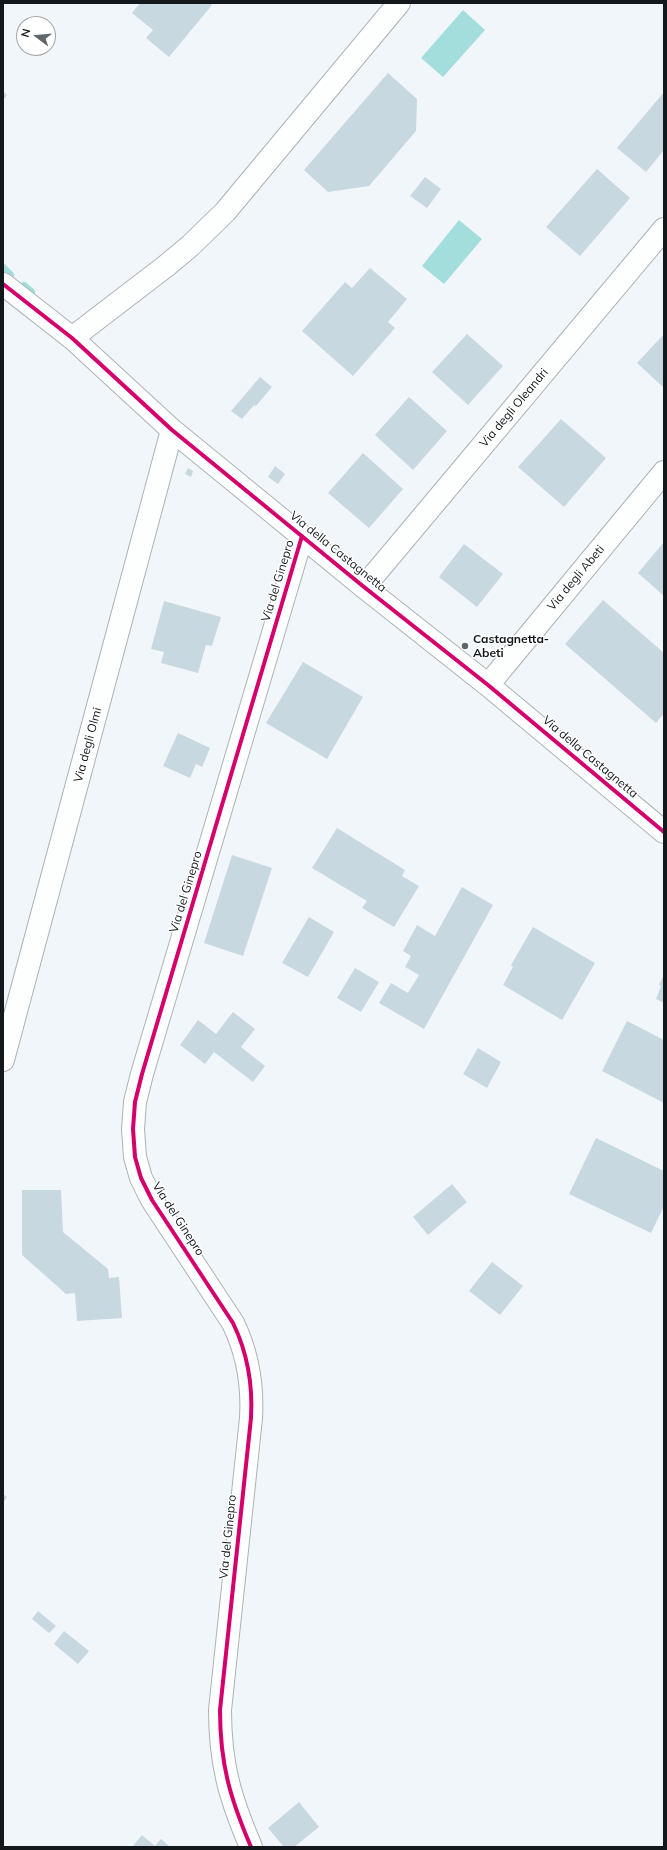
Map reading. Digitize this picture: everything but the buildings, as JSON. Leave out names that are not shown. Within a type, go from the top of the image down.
[{"type":"street","points":[[72,338],[190,246],[225,212],[399,3]]},
{"type":"street","name":"Via degli Oleandri","points":[[364,587],[664,229]]},
{"type":"street","name":"Via della Castagnetta","points":[[3,284],[72,338],[172,430],[364,587],[488,685],[664,832]]},
{"type":"street","name":"Via degli Olmi","points":[[3,1060],[172,430]]},
{"type":"street","name":"Via degli Abeti","points":[[488,685],[664,472]]},
{"type":"street","name":"Via del Ginepro","points":[[251,1847],[230,1796],[222,1760],[220,1732],[220,1710],[251,1418],[250,1376],[243,1346],[233,1323],[152,1200],[143,1183],[135,1157],[132,1129],[135,1102],[142,1074],[302,536]]},
{"type":"water","points":[[463,10],[485,30],[443,77],[421,58]]},
{"type":"water","points":[[459,220],[482,239],[444,284],[422,266]]},
{"type":"waterway","points":[[3,268],[10,275]]},
{"type":"waterway","points":[[24,286],[31,292]]},
{"type":"cycle path","points":[[3,284],[72,338],[172,430],[364,587],[488,685],[664,832]]},
{"type":"cycle path","points":[[251,1847],[237,1813],[232,1796],[224,1764],[220,1729],[220,1710],[251,1418],[250,1381],[246,1358],[233,1323],[152,1200],[141,1178],[135,1157],[133,1129],[135,1102],[142,1074],[302,536]]},
{"type":"place","name":"Castagnetta- Abeti","points":[[465,646]]}]
